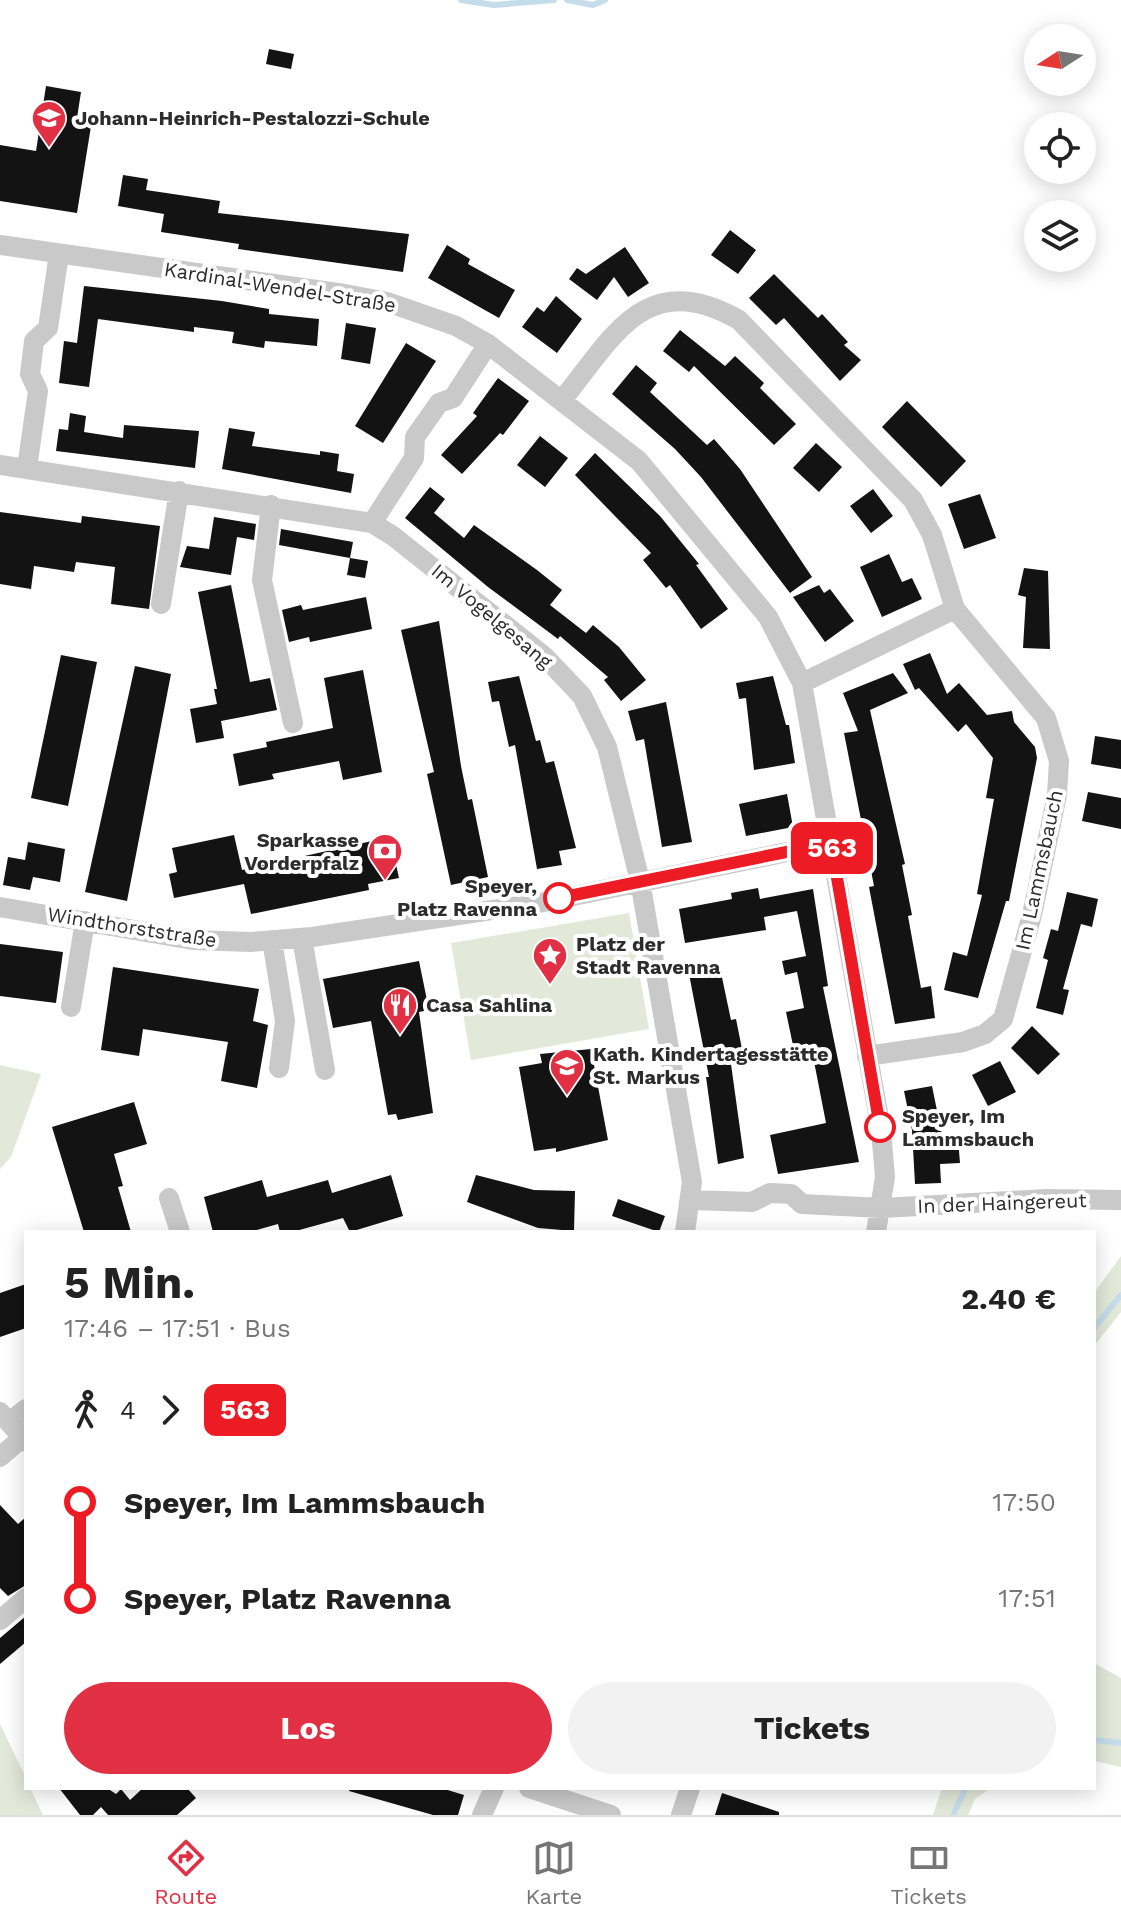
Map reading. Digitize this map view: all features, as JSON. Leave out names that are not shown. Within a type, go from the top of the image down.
[{"type":"street","name":"Kardinal-Wendel-Straße","points":[[0,245],[387,302],[456,326],[488,344],[562,400],[639,461],[665,488],[768,617],[802,683],[881,1130],[885,1177],[876,1230]]},
{"type":"street","points":[[27,468],[38,391],[30,374],[34,341],[48,328],[59,254]]},
{"type":"street","name":"Im Lammsbauch","points":[[562,400],[631,316],[669,302],[717,307],[739,320],[913,500],[932,535],[955,609],[1046,718],[1059,761],[1057,795],[1032,915],[1003,1019],[985,1034],[963,1042],[867,1056]]},
{"type":"street","points":[[372,523],[414,458],[415,437],[439,403],[453,398],[488,344]]},
{"type":"street","name":"Im Vogelgesang","points":[[0,465],[372,523],[393,536],[544,656],[582,696],[607,747],[640,881],[692,1182],[685,1230]]},
{"type":"street","points":[[161,604],[179,491]]},
{"type":"street","points":[[271,505],[262,580],[293,723]]},
{"type":"street","points":[[802,683],[955,609]]},
{"type":"street","name":"Windthorststraße","points":[[0,907],[193,940],[302,938],[539,903],[831,843]]},
{"type":"street","points":[[71,1007],[85,921]]},
{"type":"street","points":[[302,938],[325,1070]]},
{"type":"street","points":[[272,940],[285,1021],[279,1068]]},
{"type":"street","name":"In der Haingereut","points":[[691,1200],[752,1202],[770,1193],[791,1194],[802,1204],[882,1208],[1046,1199],[1121,1200]]},
{"type":"street","points":[[169,1198],[179,1230]]},
{"type":"street","points":[[0,1457],[14,1429]]},
{"type":"street","points":[[0,1620],[24,1600]]},
{"type":"street","points":[[482,1815],[493,1790]]},
{"type":"street","points":[[535,1790],[611,1815]]},
{"type":"street","points":[[681,1815],[689,1790]]},
{"type":"green space","name":"Platz der Stadt Ravenna","points":[[629,913],[649,1029],[471,1060],[451,943]]},
{"type":"green space","points":[[0,1065],[41,1074],[11,1157],[0,1169]]},
{"type":"green space","points":[[1121,1256],[1121,1312],[1096,1343],[1096,1290]]},
{"type":"green space","points":[[1096,1664],[1121,1678],[1121,1767],[1096,1761]]},
{"type":"green space","points":[[0,1724],[24,1774],[24,1790],[31,1790],[43,1815],[0,1815]]},
{"type":"green space","points":[[941,1790],[988,1790],[975,1799],[968,1815],[933,1815]]},
{"type":"building","points":[[269,49],[294,54],[291,69],[266,64]]},
{"type":"building","points":[[46,86],[81,92],[77,118],[92,120],[77,213],[0,201],[0,145],[36,151]]},
{"type":"building","points":[[123,175],[148,179],[146,190],[220,201],[218,213],[409,234],[403,272],[238,249],[239,244],[161,232],[164,214],[118,206]]},
{"type":"building","points":[[730,230],[756,250],[738,274],[711,255]]},
{"type":"building","points":[[447,245],[470,259],[468,264],[515,290],[499,318],[428,278]]},
{"type":"building","points":[[625,247],[649,283],[628,297],[614,277],[597,300],[569,279],[577,268],[586,274]]},
{"type":"building","points":[[774,274],[818,318],[822,314],[848,342],[844,345],[861,360],[840,381],[784,318],[776,325],[749,298]]},
{"type":"building","points":[[84,286],[222,301],[269,309],[269,314],[319,319],[317,346],[265,341],[264,348],[232,343],[234,332],[194,327],[194,332],[98,319],[89,387],[59,383],[64,341],[77,343]]},
{"type":"building","points":[[556,296],[582,319],[557,353],[522,327],[537,307],[544,312]]},
{"type":"building","points":[[346,323],[376,328],[370,364],[341,359]]},
{"type":"building","points":[[680,330],[725,366],[735,356],[764,383],[760,388],[796,424],[774,445],[694,366],[689,372],[663,351]]},
{"type":"building","points":[[406,343],[436,361],[383,443],[355,426]]},
{"type":"building","points":[[636,365],[657,383],[650,392],[707,445],[714,439],[740,469],[812,577],[790,593],[701,477],[675,449],[612,394]]},
{"type":"building","points":[[498,378],[529,401],[503,435],[500,433],[462,474],[441,455],[477,416],[473,413]]},
{"type":"building","points":[[907,401],[966,461],[941,487],[882,427]]},
{"type":"building","points":[[70,413],[86,416],[84,432],[123,438],[124,425],[199,431],[195,468],[56,451],[59,429],[68,430]]},
{"type":"building","points":[[229,428],[255,432],[252,446],[320,455],[320,451],[339,454],[337,471],[354,474],[351,493],[222,469]]},
{"type":"building","points":[[540,436],[568,458],[545,487],[517,465]]},
{"type":"building","points":[[816,443],[842,467],[819,492],[793,468]]},
{"type":"building","points":[[595,453],[660,516],[699,564],[696,565],[728,609],[701,629],[670,585],[666,588],[643,560],[651,553],[575,475]]},
{"type":"building","points":[[430,487],[445,499],[434,513],[464,538],[474,525],[537,570],[562,590],[550,605],[586,633],[593,625],[619,647],[646,680],[621,701],[604,680],[608,677],[560,636],[558,639],[488,587],[405,518]]},
{"type":"building","points":[[873,489],[893,516],[871,533],[850,506]]},
{"type":"building","points":[[980,494],[996,538],[964,549],[948,504]]},
{"type":"building","points":[[0,512],[81,523],[82,516],[160,526],[149,609],[111,604],[115,567],[76,562],[74,572],[34,566],[31,589],[0,584]]},
{"type":"building","points":[[214,517],[256,524],[254,540],[237,537],[231,575],[180,567],[187,546],[209,549]]},
{"type":"building","points":[[281,529],[353,542],[350,558],[279,545]]},
{"type":"building","points":[[889,554],[902,582],[912,578],[922,599],[882,617],[860,567]]},
{"type":"building","points":[[350,558],[368,561],[365,578],[347,575]]},
{"type":"building","points":[[1024,568],[1048,571],[1050,649],[1023,648],[1026,597],[1018,595]]},
{"type":"building","points":[[231,585],[250,682],[270,678],[277,710],[221,721],[224,738],[196,743],[190,709],[217,704],[214,689],[217,689],[198,592]]},
{"type":"building","points":[[819,585],[824,593],[830,589],[854,621],[825,642],[793,597]]},
{"type":"building","points":[[366,597],[372,629],[310,642],[309,637],[289,642],[282,610],[301,605],[303,610]]},
{"type":"building","points":[[439,621],[461,766],[468,800],[472,799],[488,877],[451,885],[427,774],[434,772],[401,630]]},
{"type":"building","points":[[930,653],[947,694],[959,683],[987,715],[1012,711],[1014,722],[1035,747],[1037,758],[1009,901],[1006,901],[978,998],[944,990],[953,952],[967,956],[982,895],[977,894],[994,799],[986,798],[993,758],[966,724],[958,732],[919,688],[915,690],[903,664]]},
{"type":"building","points":[[61,655],[97,662],[68,806],[31,798]]},
{"type":"building","points":[[135,666],[171,674],[127,901],[85,892]]},
{"type":"building","points":[[363,670],[382,772],[343,780],[339,761],[272,774],[274,779],[239,786],[233,754],[267,747],[266,742],[333,728],[324,678]]},
{"type":"building","points":[[893,673],[908,693],[870,710],[905,864],[902,865],[912,915],[908,916],[921,988],[931,986],[935,1018],[895,1024],[869,887],[874,886],[844,733],[858,731],[843,693]]},
{"type":"building","points":[[519,676],[536,741],[540,740],[546,763],[554,761],[576,848],[559,851],[562,865],[537,869],[515,745],[509,747],[499,701],[492,702],[488,682]]},
{"type":"building","points":[[773,676],[786,725],[789,725],[795,763],[754,770],[746,698],[739,699],[736,683]]},
{"type":"building","points":[[666,702],[692,842],[662,847],[644,739],[636,741],[628,711]]},
{"type":"building","points":[[1095,736],[1121,740],[1121,769],[1091,764]]},
{"type":"building","points":[[1088,792],[1121,798],[1121,829],[1082,821]]},
{"type":"building","points":[[787,794],[793,827],[746,836],[739,804]]},
{"type":"building","points":[[234,835],[242,870],[390,837],[399,878],[368,884],[369,890],[251,914],[244,884],[174,898],[169,874],[177,872],[172,848]]},
{"type":"building","points":[[28,842],[65,849],[60,882],[33,877],[30,890],[3,885],[8,857],[25,860]]},
{"type":"building","points":[[758,888],[760,899],[813,889],[828,986],[823,987],[859,1162],[778,1174],[770,1135],[826,1123],[811,1046],[794,1050],[786,1012],[804,1008],[797,972],[785,975],[782,961],[806,956],[797,911],[764,917],[766,930],[685,943],[679,909],[732,899],[731,893]]},
{"type":"building","points":[[1067,892],[1098,899],[1092,927],[1081,924],[1063,989],[1069,990],[1063,1015],[1036,1008],[1048,960],[1043,958],[1051,929],[1058,931]]},
{"type":"building","points":[[0,944],[63,952],[56,1003],[0,996]]},
{"type":"building","points":[[419,961],[429,1010],[419,1012],[433,1113],[398,1120],[396,1114],[388,1115],[371,1021],[333,1028],[323,979]]},
{"type":"building","points":[[113,967],[259,989],[253,1021],[268,1025],[257,1088],[221,1081],[228,1042],[143,1029],[139,1056],[101,1050]]},
{"type":"building","points":[[720,968],[731,1020],[736,1019],[743,1054],[730,1057],[744,1158],[718,1164],[706,1077],[709,1077],[689,974]]},
{"type":"building","points":[[1032,1026],[1060,1054],[1038,1075],[1011,1048]]},
{"type":"building","points":[[591,1049],[608,1140],[556,1152],[556,1148],[534,1151],[519,1067],[542,1063],[540,1054]]},
{"type":"building","points":[[1000,1061],[1016,1092],[988,1106],[972,1075]]},
{"type":"building","points":[[932,1086],[943,1140],[958,1139],[960,1163],[940,1164],[941,1183],[915,1184],[912,1130],[904,1091]]},
{"type":"building","points":[[134,1102],[147,1144],[114,1154],[123,1186],[118,1187],[130,1230],[83,1230],[52,1127]]},
{"type":"building","points":[[391,1175],[403,1216],[357,1230],[349,1230],[343,1218],[299,1230],[280,1230],[278,1224],[257,1230],[212,1230],[204,1197],[262,1180],[267,1197],[328,1180],[332,1193]]},
{"type":"building","points":[[476,1175],[534,1190],[575,1191],[574,1230],[538,1228],[467,1202]]},
{"type":"building","points":[[618,1199],[665,1216],[660,1230],[653,1230],[612,1216]]},
{"type":"building","points":[[24,1285],[24,1329],[0,1337],[0,1293]]},
{"type":"building","points":[[0,1505],[18,1524],[24,1519],[24,1586],[8,1596],[0,1588]]},
{"type":"building","points":[[24,1618],[24,1644],[0,1664],[0,1638]]},
{"type":"building","points":[[61,1790],[110,1790],[116,1794],[122,1790],[130,1800],[141,1790],[189,1790],[196,1798],[177,1815],[108,1815],[101,1807],[93,1815],[80,1815]]},
{"type":"building","points":[[448,1790],[464,1795],[458,1815],[433,1815],[349,1791]]},
{"type":"building","points":[[722,1793],[779,1812],[779,1815],[715,1815]]},
{"type":"waterway","points":[[461,0],[494,5],[554,0]]},
{"type":"waterway","points":[[567,0],[593,5],[605,0]]},
{"type":"waterway","points":[[1096,1326],[1121,1295]]},
{"type":"waterway","points":[[1096,1740],[1121,1743]]},
{"type":"waterway","points":[[953,1815],[965,1790]]},
{"type":"bus line","name":"563","points":[[559,898],[831,843],[880,1127]]},
{"type":"place","name":"Johann-Heinrich-Pestalozzi-Schule","points":[[49,149]]},
{"type":"place","name":"Sparkasse Vorderpfalz","points":[[385,882]]},
{"type":"place","name":"Speyer, Platz Ravenna","points":[[559,898]]},
{"type":"place","name":"Platz der Stadt Ravenna","points":[[550,986]]},
{"type":"place","name":"Casa Sahlina","points":[[400,1036]]},
{"type":"place","name":"Kath. Kindertagesstätte St. Markus","points":[[567,1097]]},
{"type":"place","name":"Speyer, Im Lammsbauch","points":[[880,1127]]}]
